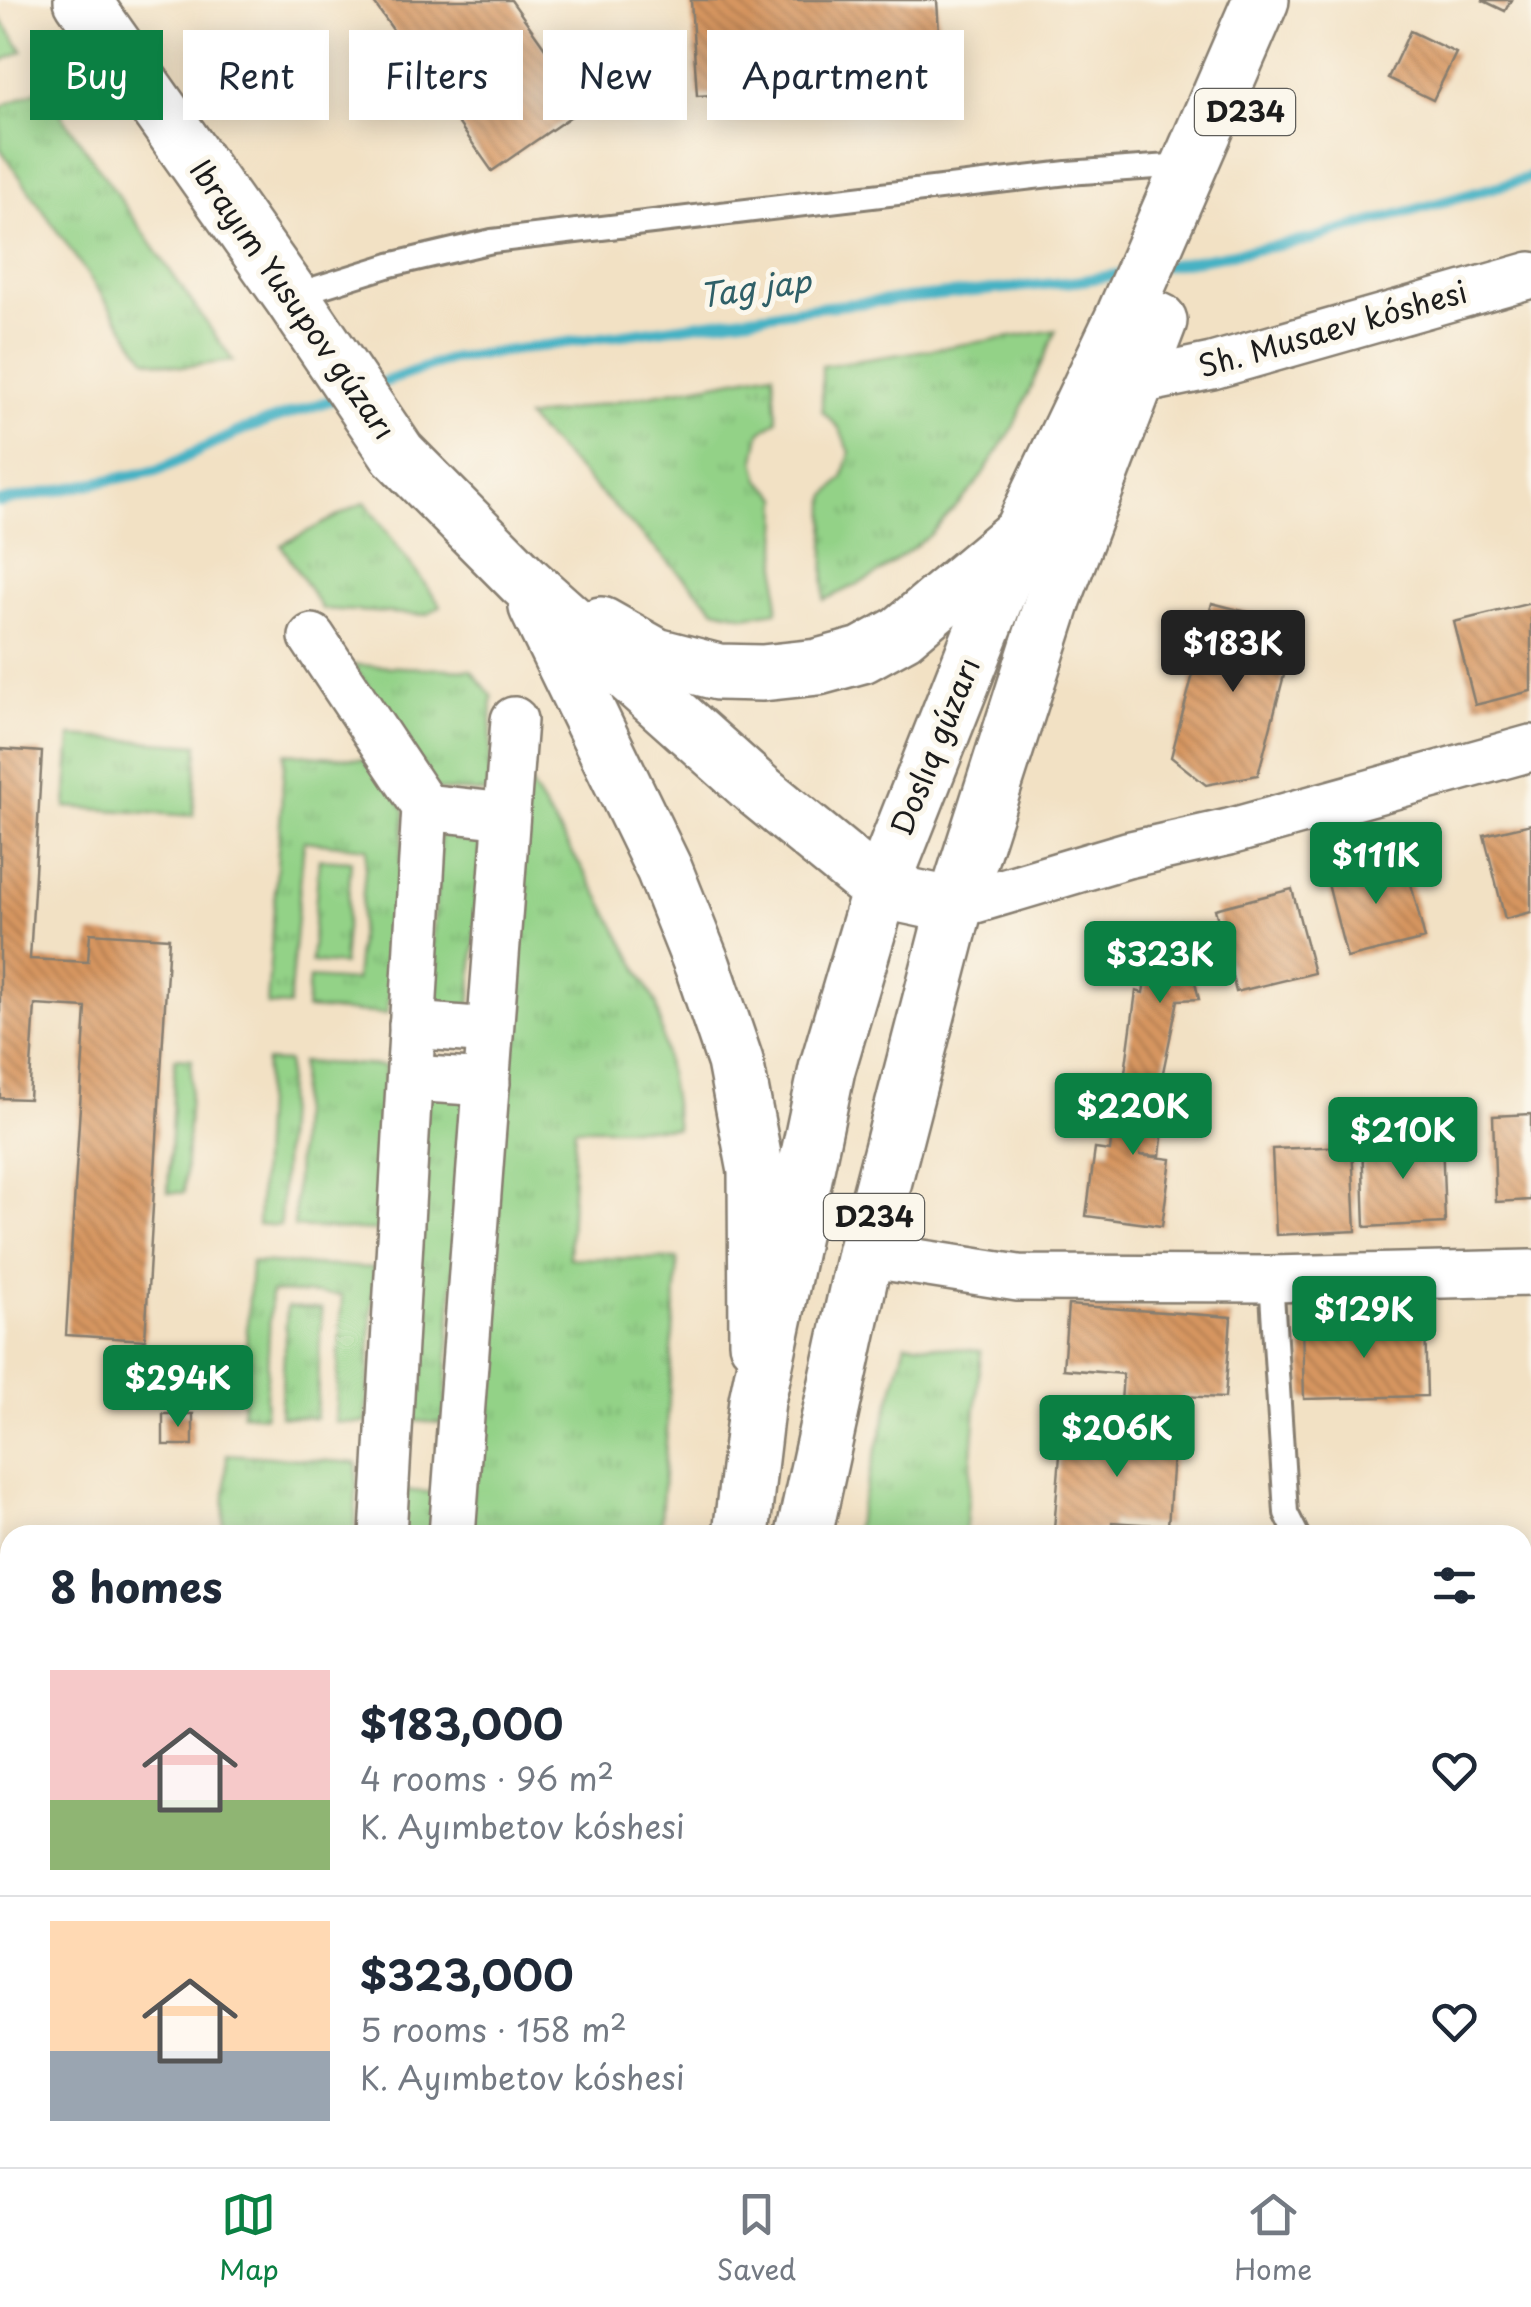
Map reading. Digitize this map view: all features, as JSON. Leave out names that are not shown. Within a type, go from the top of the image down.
[{"type":"main road","name":"Ibrayım Yusupov gúzarı","points":[[82,0],[398,454],[524,581]]},
{"type":"main road","name":"Doslıq gúzarı","points":[[1181,222],[1189,164],[1261,0]]},
{"type":"main road","name":"Doslıq gúzarı","points":[[743,1525],[757,1400],[827,1070],[880,890],[1021,533],[1144,312],[1181,222],[1294,0]]},
{"type":"main road","name":"Doslıq gúzarı","points":[[806,1525],[865,1254],[955,906],[1054,597],[1135,382],[1144,312]]},
{"type":"main road","points":[[524,581],[656,656],[718,672],[762,673],[818,667],[862,655],[902,634],[1021,533]]},
{"type":"main road","points":[[524,581],[758,791],[880,890],[955,906]]},
{"type":"main road","points":[[524,581],[664,869],[735,1060],[756,1171],[757,1400]]},
{"type":"street","name":"Sh. Musaev kóshesi","points":[[1135,382],[1212,366],[1531,274]]},
{"type":"street","points":[[312,637],[425,807],[384,1525]]},
{"type":"street","points":[[453,1525],[514,720]]},
{"type":"street","points":[[955,906],[1128,855],[1229,832],[1531,748]]},
{"type":"street","points":[[425,807],[506,816]]},
{"type":"street","points":[[412,1026],[490,1031]]},
{"type":"street","points":[[410,1078],[486,1083]]},
{"type":"street","points":[[865,1254],[1018,1278],[1271,1279],[1531,1273]]},
{"type":"street","points":[[389,1431],[458,1458]]},
{"type":"street","points":[[386,1478],[458,1458]]},
{"type":"lane","points":[[291,296],[390,264],[492,241],[1066,173],[1189,164]]},
{"type":"lane","points":[[1271,1279],[1286,1513],[1292,1525]]},
{"type":"green space","points":[[0,18],[23,51],[0,62]]},
{"type":"green space","points":[[30,94],[30,120],[65,120],[233,361],[182,367],[146,359],[0,148],[0,107]]},
{"type":"green space","points":[[1056,330],[1012,430],[974,487],[929,536],[873,577],[824,600],[826,497],[843,478],[850,452],[839,428],[822,411],[822,366]]},
{"type":"green space","points":[[773,372],[777,420],[760,433],[755,460],[760,480],[779,497],[777,611],[745,616],[715,609],[526,418]]},
{"type":"green space","points":[[365,502],[441,606],[427,615],[322,609],[281,545]]},
{"type":"green space","points":[[353,665],[471,670],[492,696],[489,793],[438,790]]},
{"type":"green space","points":[[71,736],[198,745],[193,816],[66,807]]},
{"type":"green space","points":[[285,753],[381,761],[405,812],[387,1014],[306,1009],[309,978],[355,981],[367,848],[304,841],[289,1006],[267,1005]]},
{"type":"green space","points":[[519,767],[600,897],[657,1005],[677,1128],[575,1128],[569,1258],[678,1259],[661,1525],[470,1525]]},
{"type":"green space","points":[[440,835],[482,838],[469,1020],[427,1017]]},
{"type":"green space","points":[[319,859],[351,861],[343,965],[311,962]]},
{"type":"green space","points":[[175,1058],[192,1059],[184,1193],[168,1192]]},
{"type":"green space","points":[[266,1061],[288,1062],[280,1226],[258,1224]]},
{"type":"green space","points":[[301,1062],[385,1066],[377,1231],[294,1227]]},
{"type":"green space","points":[[420,1086],[465,1089],[444,1423],[399,1420]]},
{"type":"green space","points":[[251,1262],[374,1268],[366,1423],[335,1422],[342,1295],[271,1292],[265,1416],[242,1414]]},
{"type":"green space","points":[[287,1307],[322,1309],[316,1418],[280,1416]]},
{"type":"green space","points":[[906,1343],[981,1351],[966,1525],[856,1525]]},
{"type":"green space","points":[[227,1454],[357,1463],[355,1525],[223,1525]]},
{"type":"green space","points":[[396,1490],[441,1493],[438,1525],[394,1525]]},
{"type":"building","points":[[372,0],[511,0],[543,45],[543,120],[566,120],[492,171],[456,120],[523,120],[523,30],[393,30]]},
{"type":"building","points":[[691,0],[937,0],[939,30],[707,30],[707,95],[697,96]]},
{"type":"building","points":[[1482,0],[1511,0],[1505,11]]},
{"type":"building","points":[[1410,31],[1456,53],[1433,100],[1388,78]]},
{"type":"building","points":[[1212,603],[1297,625],[1258,775],[1206,785],[1171,757]]},
{"type":"building","points":[[1531,603],[1531,691],[1475,705],[1454,622]]},
{"type":"building","points":[[0,749],[42,752],[30,959],[88,962],[90,933],[169,938],[145,1340],[66,1335],[86,1008],[35,1005],[29,1099],[0,1098]]},
{"type":"building","points":[[1531,824],[1531,912],[1505,919],[1484,835]]},
{"type":"building","points":[[1404,856],[1425,939],[1347,958],[1326,876]]},
{"type":"building","points":[[1292,889],[1314,973],[1236,992],[1215,909]]},
{"type":"building","points":[[1183,932],[1199,999],[1178,1000],[1162,1077],[1125,1073],[1136,991],[1143,993],[1149,958],[1156,957],[1156,938]]},
{"type":"building","points":[[1118,1078],[1168,1084],[1160,1156],[1139,1155],[1171,1159],[1162,1226],[1086,1216],[1095,1149],[1110,1151]]},
{"type":"building","points":[[1531,1114],[1531,1200],[1496,1202],[1493,1116]]},
{"type":"building","points":[[1442,1138],[1445,1223],[1365,1227],[1362,1141]]},
{"type":"building","points":[[1352,1146],[1356,1231],[1276,1235],[1272,1149]]},
{"type":"building","points":[[1068,1305],[1231,1317],[1225,1398],[1181,1396],[1179,1419],[1120,1416],[1123,1374],[1063,1369]]},
{"type":"building","points":[[1425,1323],[1427,1396],[1304,1399],[1302,1325]]},
{"type":"building","points":[[163,1414],[193,1414],[193,1445],[163,1445]]},
{"type":"building","points":[[1112,1421],[1175,1426],[1168,1525],[1054,1525],[1061,1443],[1110,1446]]},
{"type":"waterway","name":"Tag jap","points":[[1164,266],[1308,240],[1531,177]]},
{"type":"waterway","name":"Tag jap","points":[[370,387],[450,359],[811,308],[1126,273]]},
{"type":"waterway","name":"Tag jap","points":[[0,502],[159,470],[242,430],[343,396]]}]
